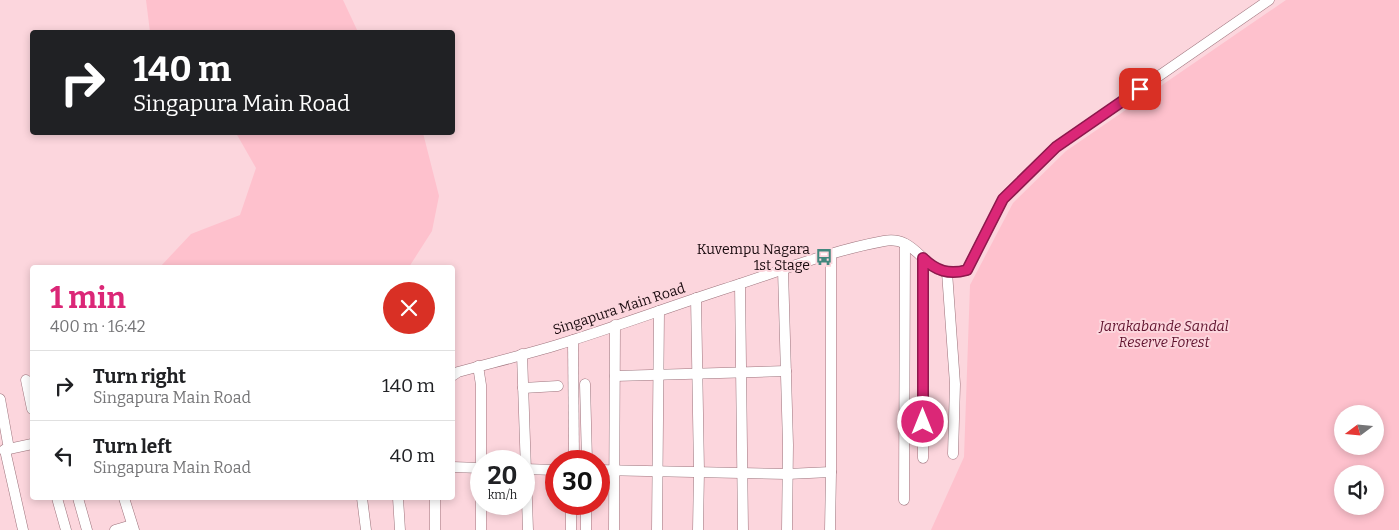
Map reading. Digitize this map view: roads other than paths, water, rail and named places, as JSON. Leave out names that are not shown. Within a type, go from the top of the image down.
[{"type":"street","points":[[904,500],[905,244],[912,247],[933,268],[954,274],[967,270],[1003,199],[1056,147],[1269,0]]},
{"type":"street","name":"Singapura Main Road","points":[[455,374],[573,340],[831,255],[886,241],[899,241],[905,244]]},
{"type":"street","points":[[830,530],[831,255]]},
{"type":"street","points":[[923,258],[923,458]]},
{"type":"street","points":[[784,270],[788,474],[787,530]]},
{"type":"street","points":[[947,272],[955,384],[953,454]]},
{"type":"street","points":[[740,284],[743,530]]},
{"type":"street","points":[[696,298],[698,530]]},
{"type":"street","points":[[657,530],[659,311]]},
{"type":"street","points":[[614,530],[615,325]]},
{"type":"street","points":[[573,340],[574,450]]},
{"type":"street","points":[[522,354],[525,450]]},
{"type":"street","points":[[478,366],[481,450]]},
{"type":"street","points":[[614,376],[786,371]]},
{"type":"street","points":[[26,380],[30,399]]},
{"type":"street","points":[[586,384],[586,450]]},
{"type":"street","points":[[524,388],[558,386]]},
{"type":"street","points":[[0,399],[5,450],[23,530]]},
{"type":"street","points":[[5,450],[30,444]]},
{"type":"street","points":[[455,467],[470,468]]},
{"type":"street","points":[[610,469],[788,474],[831,472]]},
{"type":"street","points":[[58,500],[66,530]]},
{"type":"street","points":[[79,500],[87,530]]},
{"type":"street","points":[[115,530],[133,528],[125,500]]},
{"type":"street","points":[[362,500],[366,530]]},
{"type":"street","points":[[398,500],[400,530]]},
{"type":"street","points":[[435,500],[435,530]]},
{"type":"street","points":[[480,515],[480,530]]},
{"type":"street","points":[[527,515],[528,530]]},
{"type":"street","points":[[571,515],[571,530]]},
{"type":"street","points":[[586,515],[586,530]]},
{"type":"place","name":"Kuvempu Nagara 1st Stage","points":[[824,257]]},
{"type":"park label","name":"Jarakabande Sandal Reserve Forest","points":[[1164,334]]}]
